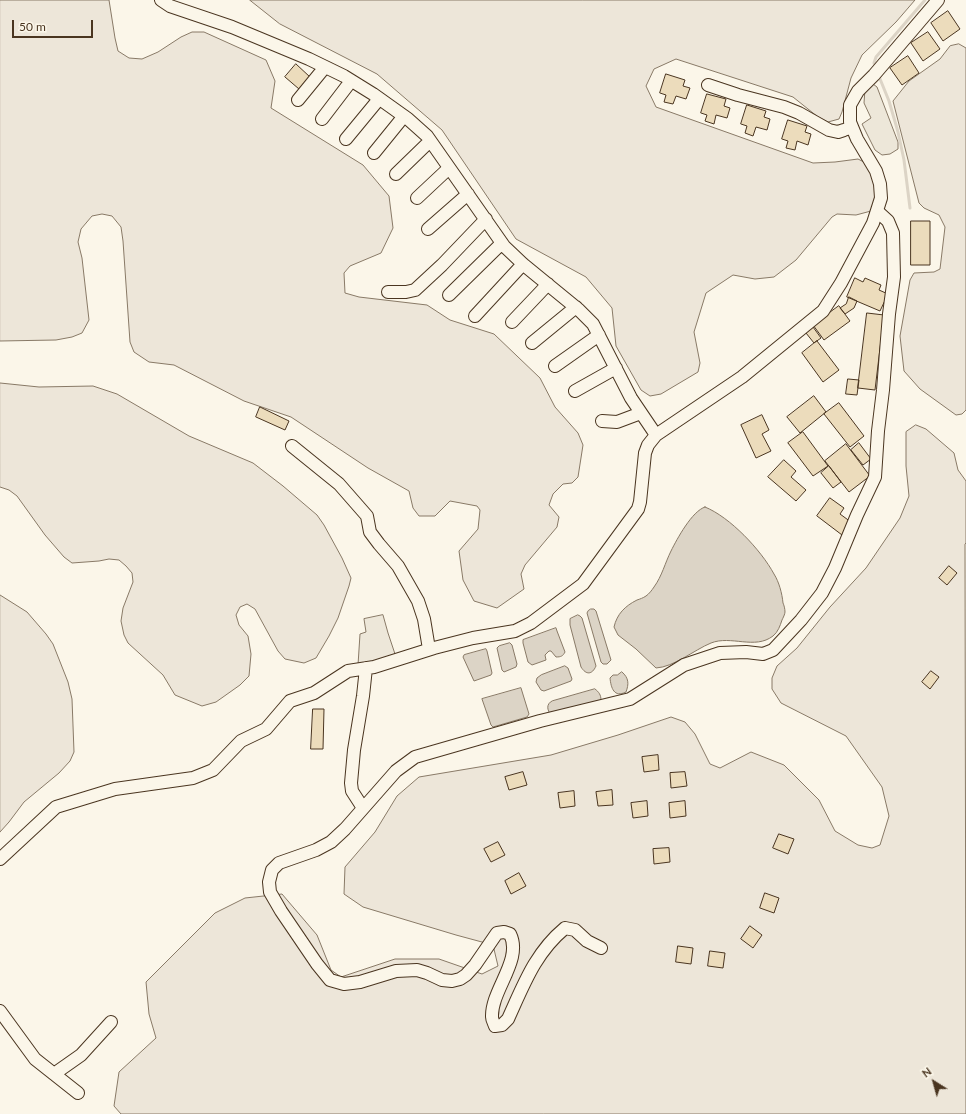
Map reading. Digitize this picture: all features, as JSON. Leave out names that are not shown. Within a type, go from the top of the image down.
[{"type":"street","points":[[161,0],[170,6],[232,27],[309,59],[351,81],[404,116],[430,141],[502,243],[523,264],[576,307],[592,324],[641,413],[656,435]]},
{"type":"street","points":[[0,860],[56,807],[115,789],[193,778],[213,770],[241,741],[266,729],[290,701],[314,693],[348,672],[374,667],[429,649],[473,638],[515,631],[531,623],[583,584],[638,509],[645,453],[648,445],[656,435],[742,377],[823,311],[841,282],[873,223],[881,198],[880,184],[876,171],[856,140],[850,122],[850,105],[858,91],[874,75],[938,0]]},
{"type":"street","points":[[298,100],[325,67]]},
{"type":"street","points":[[322,119],[351,81]]},
{"type":"street","points":[[708,85],[738,95],[784,107],[799,113],[829,130],[838,132],[852,126]]},
{"type":"street","points":[[346,139],[379,99]]},
{"type":"street","points":[[374,153],[404,116]]},
{"type":"street","points":[[396,174],[430,141]]},
{"type":"street","points":[[417,198],[450,168]]},
{"type":"street","points":[[428,229],[468,194]]},
{"type":"street","points":[[601,948],[587,941],[575,930],[565,928],[538,958],[530,970],[508,1019],[502,1025],[495,1026],[492,1018],[495,1001],[512,957],[513,940],[510,934],[504,932],[497,933],[475,965],[466,975],[452,981],[442,980],[418,970],[396,971],[360,982],[344,984],[330,980],[317,964],[281,911],[270,892],[269,882],[272,870],[279,863],[316,850],[330,842],[345,829],[396,771],[415,757],[540,721],[630,699],[684,665],[720,653],[746,652],[763,654],[773,650],[801,620],[822,593],[835,568],[875,477],[878,431],[894,277],[893,233],[888,221],[877,211]]},
{"type":"street","points":[[388,292],[406,292],[415,290],[486,220]]},
{"type":"street","points":[[448,295],[502,243]]},
{"type":"street","points":[[475,316],[523,264]]},
{"type":"street","points":[[512,322],[548,284]]},
{"type":"street","points":[[532,343],[576,307]]},
{"type":"street","points":[[555,366],[599,335]]},
{"type":"street","points":[[575,391],[616,368]]},
{"type":"street","points":[[602,421],[617,422],[641,413]]},
{"type":"street","points":[[292,446],[339,484],[367,516],[370,532],[398,566],[418,601],[424,619],[429,649]]},
{"type":"street","points":[[363,808],[352,791],[351,783],[354,750],[366,668]]},
{"type":"street","points":[[0,1011],[35,1059],[78,1093]]},
{"type":"street","points":[[54,1074],[81,1055],[112,1022]]},
{"type":"shaded area","points":[[0,0],[109,0],[118,51],[129,58],[142,59],[158,52],[181,37],[192,32],[204,32],[266,60],[275,81],[271,108],[363,165],[389,196],[393,228],[381,253],[350,266],[344,273],[345,293],[359,297],[427,305],[450,320],[494,334],[540,378],[555,407],[578,433],[583,445],[578,477],[572,483],[563,484],[553,494],[549,505],[559,517],[557,527],[525,565],[521,574],[524,589],[497,608],[474,601],[463,580],[459,551],[478,529],[480,510],[477,506],[450,501],[435,516],[419,516],[413,508],[409,491],[368,468],[291,417],[244,401],[174,365],[149,362],[134,352],[130,342],[121,227],[112,216],[102,214],[92,216],[81,229],[78,242],[82,258],[89,320],[82,333],[72,337],[56,340],[0,341]]},
{"type":"shaded area","points":[[250,0],[915,0],[896,22],[862,55],[851,78],[839,119],[828,122],[818,117],[793,97],[676,59],[654,69],[646,86],[656,107],[813,163],[858,159],[866,163],[879,185],[871,211],[856,215],[837,214],[832,217],[796,260],[774,277],[755,279],[733,275],[706,293],[694,332],[700,363],[698,372],[661,394],[650,396],[641,390],[616,346],[612,308],[586,277],[516,239],[442,130],[377,74],[280,24]]},
{"type":"shaded area","points":[[959,44],[966,48],[966,410],[962,414],[956,415],[920,389],[904,371],[900,336],[910,280],[914,273],[934,272],[940,269],[945,227],[939,215],[924,208],[919,203],[893,101],[909,81],[940,59],[950,46]]},
{"type":"shaded area","points":[[873,84],[877,87],[898,142],[898,149],[890,154],[882,155],[875,150],[862,124],[871,118],[864,103],[865,89]]},
{"type":"shaded area","points":[[0,383],[39,387],[93,386],[117,394],[189,436],[253,463],[317,515],[342,558],[351,578],[338,618],[316,658],[304,663],[285,659],[278,651],[255,609],[247,604],[240,607],[236,615],[239,625],[248,636],[251,654],[249,676],[240,685],[216,702],[202,706],[175,695],[163,675],[128,643],[124,635],[121,621],[123,608],[133,582],[132,573],[119,560],[109,559],[72,563],[64,557],[45,535],[17,496],[9,490],[0,487]]},
{"type":"shaded area","points":[[916,425],[926,429],[954,453],[958,470],[966,481],[966,1114],[121,1114],[114,1106],[119,1072],[156,1038],[149,1014],[146,982],[215,913],[245,898],[282,894],[317,935],[331,970],[341,977],[395,959],[439,959],[482,974],[498,966],[493,945],[363,907],[344,894],[345,867],[375,832],[397,796],[419,777],[551,755],[671,717],[685,722],[695,734],[710,764],[720,768],[751,752],[784,765],[819,800],[835,831],[858,845],[872,848],[880,845],[889,816],[882,787],[846,736],[781,703],[772,689],[772,678],[777,666],[797,648],[830,607],[866,568],[900,518],[909,496],[906,466],[906,432]]},
{"type":"shaded area","points":[[705,507],[715,512],[734,526],[761,555],[777,580],[782,595],[785,614],[776,633],[766,640],[751,642],[727,640],[711,643],[670,665],[656,668],[636,649],[618,635],[614,627],[615,622],[619,614],[625,608],[633,602],[646,596],[651,591],[657,583],[671,551],[681,533],[695,514]]},
{"type":"shaded area","points":[[0,595],[27,612],[53,644],[68,682],[72,699],[74,752],[70,761],[59,773],[24,802],[0,832]]},
{"type":"shaded area","points":[[591,609],[596,611],[611,660],[607,664],[603,664],[601,662],[587,613]]},
{"type":"shaded area","points":[[383,615],[396,657],[358,665],[360,634],[366,632],[364,619]]},
{"type":"shaded area","points":[[578,615],[582,618],[596,666],[593,671],[589,673],[581,667],[570,625],[570,619]]},
{"type":"shaded area","points":[[556,628],[565,652],[562,656],[556,657],[551,651],[549,651],[545,655],[546,660],[532,665],[528,662],[523,640]]},
{"type":"shaded area","points":[[510,643],[512,645],[517,664],[516,667],[504,672],[502,670],[497,648]]},
{"type":"shaded area","points":[[486,649],[492,673],[491,675],[474,681],[463,657],[464,655]]},
{"type":"shaded area","points":[[565,666],[568,668],[572,679],[571,681],[544,691],[541,690],[536,682],[537,678]]},
{"type":"shaded area","points":[[622,672],[628,681],[628,686],[626,692],[619,694],[612,688],[610,678],[613,675],[617,675]]},
{"type":"shaded area","points":[[521,688],[529,714],[527,717],[493,727],[482,699]]},
{"type":"shaded area","points":[[595,689],[600,694],[601,700],[551,715],[548,707],[550,702]]},
{"type":"building","points":[[948,11],[960,29],[943,41],[931,23]]},
{"type":"building","points":[[928,32],[940,49],[923,61],[911,43]]},
{"type":"building","points":[[908,56],[919,73],[902,85],[890,68]]},
{"type":"building","points":[[296,64],[310,77],[299,89],[285,77]]},
{"type":"building","points":[[666,74],[685,80],[683,86],[690,88],[686,99],[676,96],[673,104],[664,102],[666,95],[660,93]]},
{"type":"building","points":[[707,94],[726,99],[724,106],[730,108],[727,118],[716,115],[714,124],[705,121],[707,115],[701,113]]},
{"type":"building","points":[[747,105],[766,111],[764,117],[770,119],[767,130],[756,127],[753,136],[745,133],[747,126],[741,124]]},
{"type":"building","points":[[788,120],[807,126],[805,132],[811,134],[808,145],[797,141],[795,150],[786,148],[788,141],[782,139]]},
{"type":"building","points":[[911,221],[930,221],[930,265],[911,265]]},
{"type":"building","points":[[855,278],[863,282],[865,278],[881,285],[879,290],[888,294],[880,311],[847,297]]},
{"type":"building","points":[[849,297],[857,301],[854,308],[845,314],[840,308],[846,304]]},
{"type":"building","points":[[839,306],[850,321],[824,340],[813,325]]},
{"type":"building","points":[[867,313],[884,315],[875,390],[858,388]]},
{"type":"building","points":[[813,327],[821,338],[814,343],[806,333]]},
{"type":"building","points":[[817,341],[839,370],[823,382],[802,353]]},
{"type":"building","points":[[848,379],[859,380],[857,395],[846,394]]},
{"type":"building","points":[[814,396],[826,412],[800,433],[787,417]]},
{"type":"building","points":[[839,403],[864,436],[850,447],[824,414]]},
{"type":"building","points":[[260,407],[289,421],[285,430],[256,417]]},
{"type":"building","points":[[762,415],[769,430],[762,434],[771,451],[756,458],[741,425]]},
{"type":"building","points":[[803,432],[828,466],[813,476],[788,443]]},
{"type":"building","points":[[859,443],[871,459],[863,465],[851,450]]},
{"type":"building","points":[[846,444],[870,476],[849,492],[825,461]]},
{"type":"building","points":[[784,460],[796,471],[791,477],[806,490],[796,501],[768,477]]},
{"type":"building","points":[[829,466],[841,482],[833,488],[821,473]]},
{"type":"building","points":[[830,498],[844,508],[840,514],[855,525],[846,538],[817,516]]},
{"type":"building","points":[[949,566],[957,573],[947,585],[939,578]]},
{"type":"building","points":[[931,671],[939,677],[930,689],[922,682]]},
{"type":"building","points":[[313,709],[324,709],[323,749],[311,749]]},
{"type":"building","points":[[658,755],[659,770],[644,772],[642,757]]},
{"type":"building","points":[[523,772],[527,785],[509,790],[505,777]]},
{"type":"building","points":[[685,772],[687,786],[671,788],[670,773]]},
{"type":"building","points":[[612,790],[613,805],[598,806],[596,792]]},
{"type":"building","points":[[574,791],[575,806],[560,808],[558,793]]},
{"type":"building","points":[[647,801],[648,816],[633,818],[631,803]]},
{"type":"building","points":[[685,801],[686,816],[670,818],[669,803]]},
{"type":"building","points":[[779,834],[794,839],[788,854],[773,848]]},
{"type":"building","points":[[498,842],[505,855],[491,862],[484,849]]},
{"type":"building","points":[[669,848],[670,862],[654,864],[653,849]]},
{"type":"building","points":[[519,873],[526,886],[511,894],[505,881]]},
{"type":"building","points":[[765,893],[779,898],[774,913],[760,908]]},
{"type":"building","points":[[750,926],[762,935],[753,948],[741,939]]},
{"type":"building","points":[[678,946],[693,948],[691,964],[676,962]]},
{"type":"building","points":[[710,951],[725,953],[723,968],[708,966]]},
{"type":"waterway","points":[[876,67],[874,63],[876,57],[925,0]]},
{"type":"waterway","points":[[878,74],[889,101],[898,132],[904,160],[910,208]]}]
